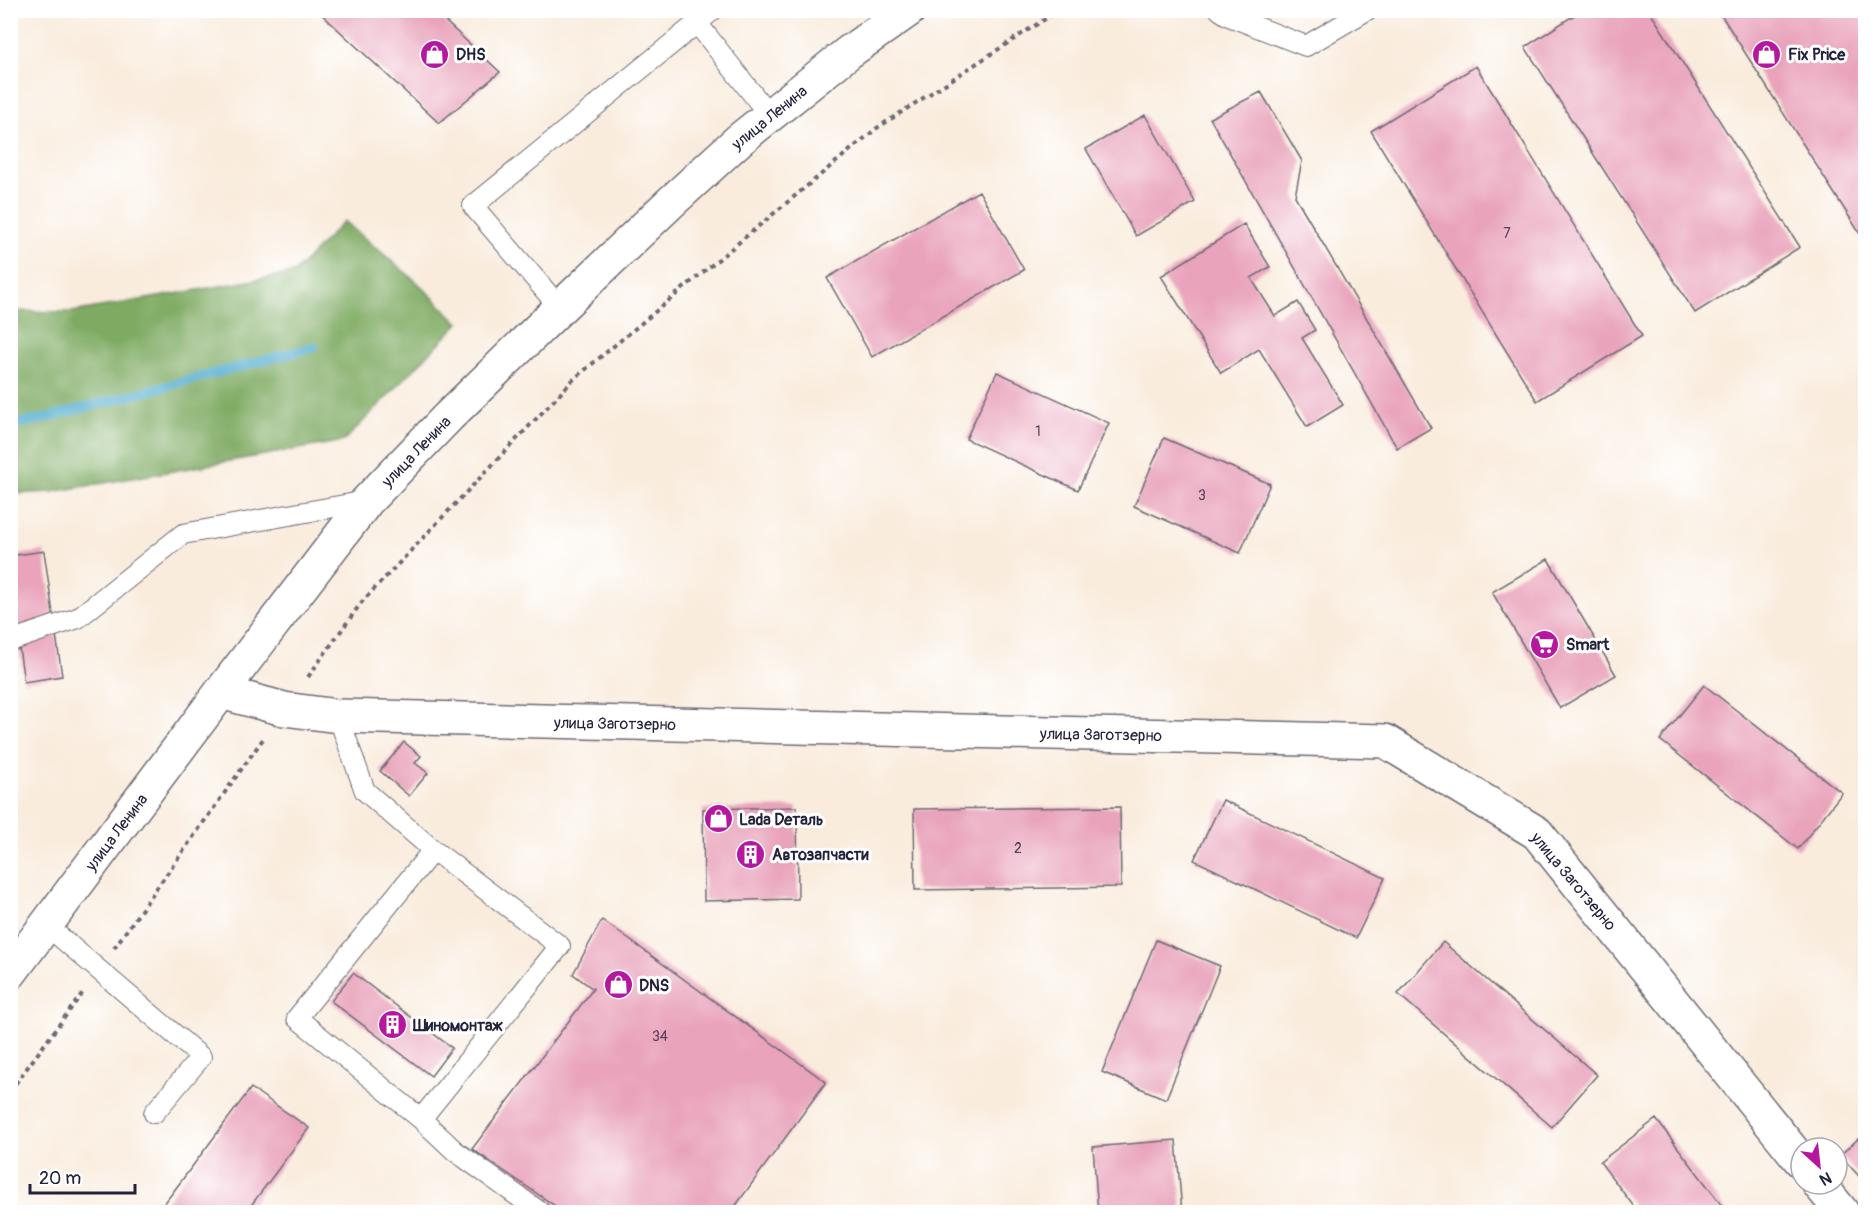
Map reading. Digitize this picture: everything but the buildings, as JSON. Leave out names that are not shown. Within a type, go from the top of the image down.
[{"type":"street","name":"улица Ленина","points":[[10,973],[367,501],[449,416],[669,204],[769,115],[849,52],[909,10]]},
{"type":"street","name":"улица Заготзерно","points":[[221,692],[285,709],[338,716],[1385,741],[1536,833],[1789,1146]]},
{"type":"street","points":[[1829,1196],[1842,1212]]},
{"type":"lane","points":[[560,308],[473,206],[713,10]]},
{"type":"lane","points":[[1220,10],[1229,16],[1306,46],[1366,10]]},
{"type":"lane","points":[[697,23],[769,115]]},
{"type":"lane","points":[[10,641],[78,618],[183,534],[367,501]]},
{"type":"lane","points":[[338,716],[365,791],[433,850],[560,946],[421,1119]]},
{"type":"lane","points":[[433,850],[297,1018],[421,1119],[455,1151],[540,1212]]},
{"type":"lane","points":[[46,926],[201,1057],[154,1113]]},
{"type":"path","points":[[10,1091],[361,603],[574,379],[877,128],[1059,10]]},
{"type":"green space","points":[[344,221],[417,282],[459,323],[344,441],[52,492],[11,494],[11,311],[72,312],[294,273]]},
{"type":"waterway","points":[[10,425],[38,420],[314,347]]},
{"type":"place","name":"DHS","points":[[435,54]]},
{"type":"place","name":"Fix Price","points":[[1767,54]]},
{"type":"place","name":"Smart","points":[[1545,644]]},
{"type":"place","name":"Lada Dеталь","points":[[718,819]]},
{"type":"place","name":"Автозапчасти","points":[[751,854]]},
{"type":"place","name":"DNS","points":[[618,985]]},
{"type":"place","name":"Шиномонтаж","points":[[392,1025]]}]
